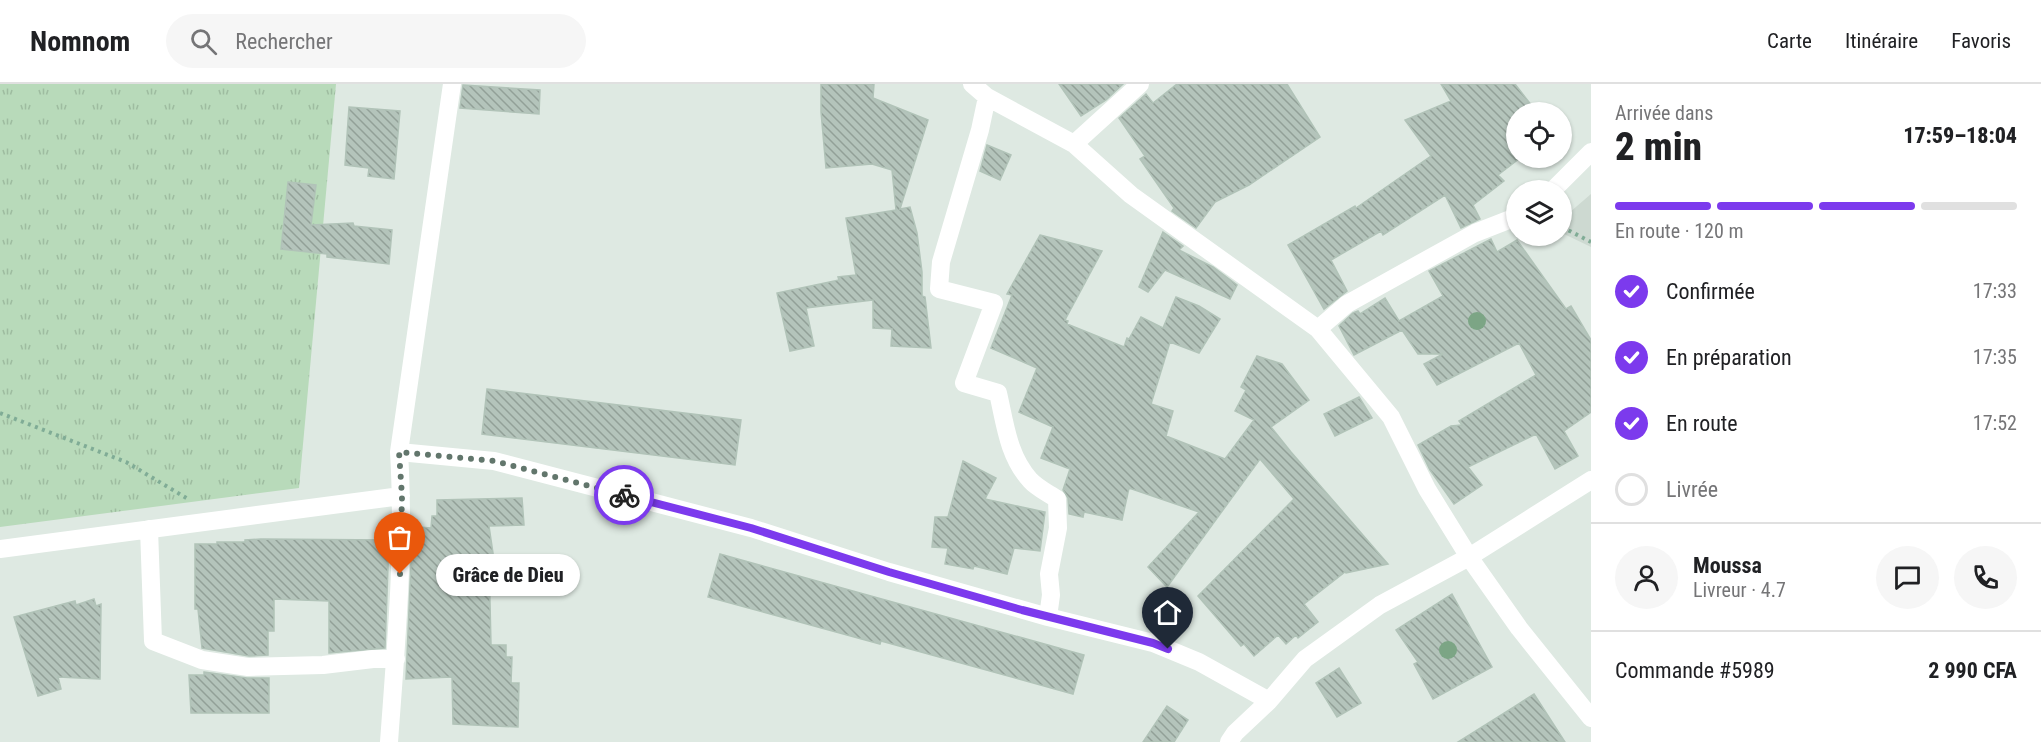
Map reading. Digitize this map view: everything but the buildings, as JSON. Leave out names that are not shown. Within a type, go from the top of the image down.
[{"type":"street","points":[[389,742],[396,659],[402,496],[399,452],[452,84]]},
{"type":"street","points":[[972,84],[987,97],[1074,144],[1131,195],[1318,329],[1391,417],[1428,489],[1469,557],[1518,628],[1591,718]]},
{"type":"street","points":[[1074,144],[1140,84]]},
{"type":"street","points":[[987,97],[980,130],[941,261],[939,289],[994,303],[964,383],[998,393],[1010,447],[1018,463],[1031,481],[1057,499],[1058,528],[1049,574],[1051,595],[1048,617]]},
{"type":"street","points":[[1563,180],[1591,152]]},
{"type":"street","points":[[1318,329],[1347,304],[1475,233],[1506,221]]},
{"type":"street","points":[[399,452],[494,461],[751,528],[889,572],[1048,617],[1153,643],[1199,662],[1269,700]]},
{"type":"street","points":[[1229,742],[1305,659],[1380,605],[1469,557],[1591,480]]},
{"type":"street","points":[[0,549],[402,496]]},
{"type":"street","points":[[149,529],[153,641],[202,660],[248,667],[323,665],[373,659],[396,659]]},
{"type":"path","points":[[1572,232],[1591,242]]},
{"type":"path","points":[[0,413],[126,462],[222,519]]},
{"type":"shaded area","points":[[1591,194],[1591,247],[1572,238],[1572,210]]},
{"type":"green space","points":[[0,84],[336,84],[299,488],[0,527]]},
{"type":"way so far","points":[[400,574],[402,496],[399,452],[494,461],[624,495]]},
{"type":"place","name":"Grâce de Dieu","points":[[400,574]]},
{"type":"route","points":[[624,495],[751,528],[889,572],[1168,649]]}]
